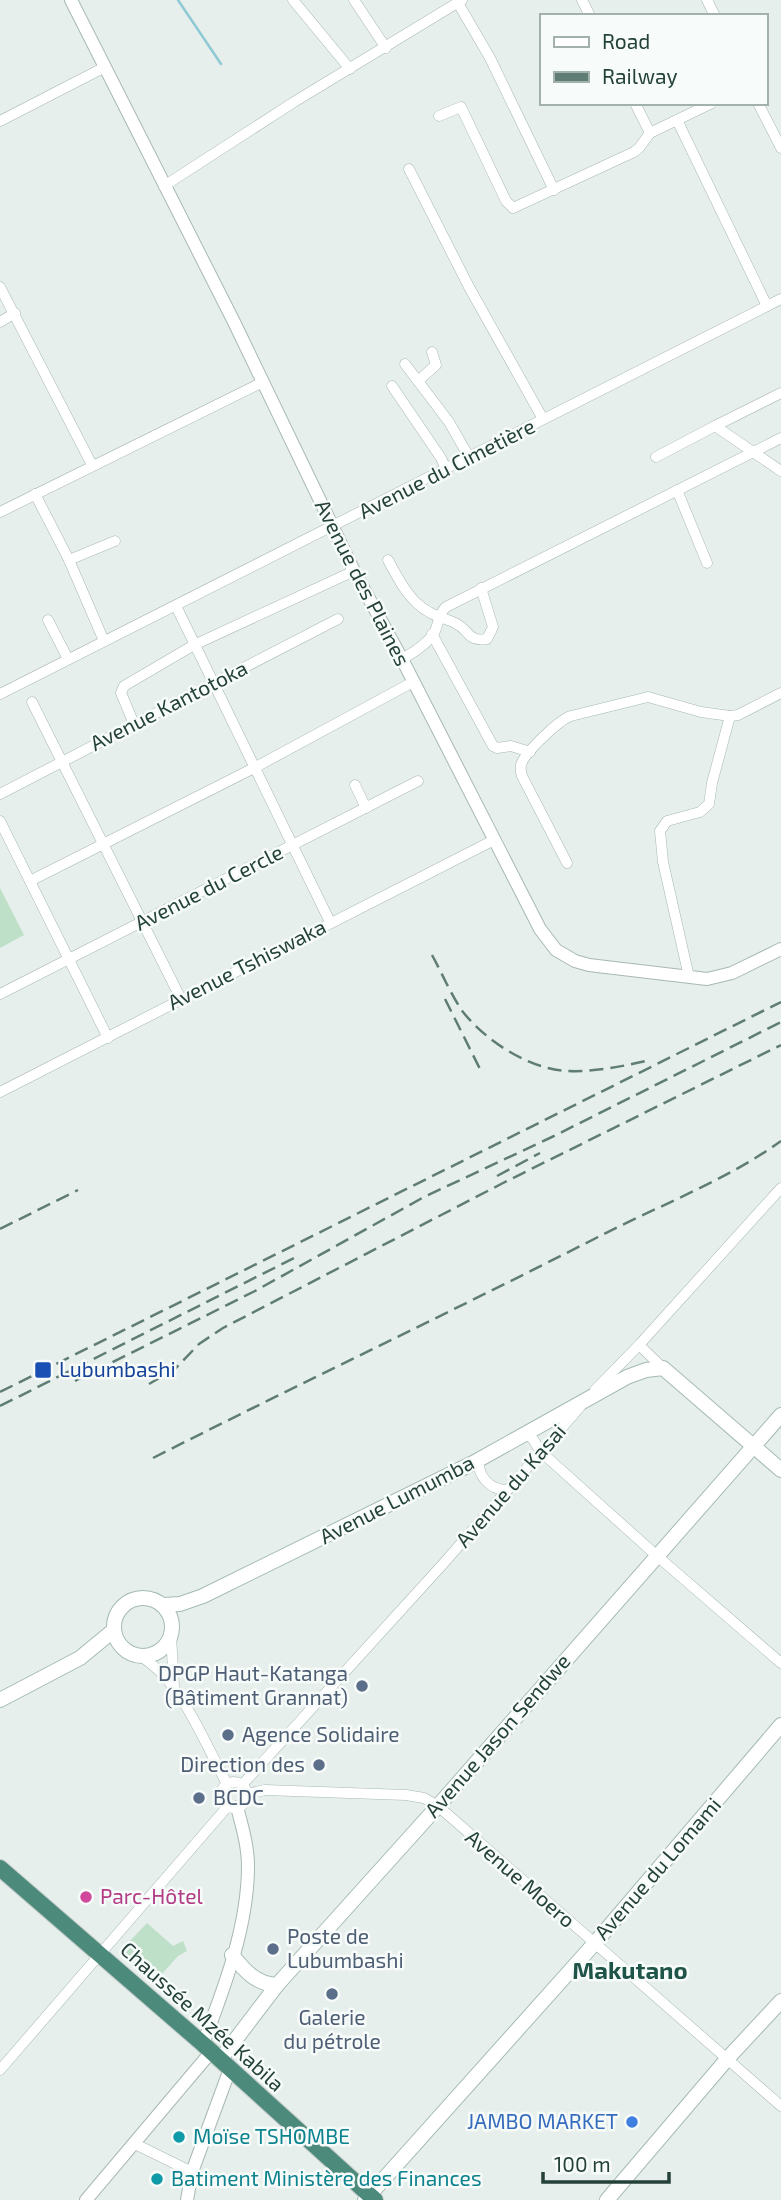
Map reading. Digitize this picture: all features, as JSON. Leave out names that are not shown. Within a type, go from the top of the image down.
[{"type":"highway","name":"Chaussée Mzée Kabila","points":[[0,1868],[216,2056],[370,2198]]},
{"type":"main road","name":"Avenue Lumumba","points":[[203,1596],[480,1459],[627,1377],[663,1367]]},
{"type":"main road","points":[[663,1367],[781,1469]]},
{"type":"main road","name":"Avenue Jason Sendwe","points":[[216,2056],[781,1415]]},
{"type":"main road","points":[[203,1596],[183,1613],[161,1650],[140,1656],[125,1649],[118,1641],[114,1630],[119,1610],[132,1600],[149,1598],[163,1605],[180,1604],[203,1596]]},
{"type":"main road","points":[[163,1605],[171,1619],[171,1633]]},
{"type":"main road","points":[[80,1658],[114,1630]]},
{"type":"main road","points":[[0,1700],[80,1658],[104,1651],[125,1649]]},
{"type":"main road","name":"Avenue du Lomami","points":[[370,2198],[594,1944],[781,1725]]},
{"type":"main road","points":[[232,1955],[254,1979],[277,1985]]},
{"type":"main road","points":[[607,2200],[781,2001]]},
{"type":"street","name":"Avenue des Plaines","points":[[71,0],[263,382],[354,571],[540,929],[556,950],[589,965],[707,979],[725,976],[781,949]]},
{"type":"street","points":[[293,0],[350,69]]},
{"type":"street","points":[[354,0],[386,48]]},
{"type":"street","points":[[164,186],[460,1],[491,58],[554,190]]},
{"type":"street","points":[[0,121],[104,67]]},
{"type":"street","points":[[636,105],[650,134]]},
{"type":"street","points":[[439,116],[461,107],[511,207],[516,209],[639,148],[650,134],[708,105]]},
{"type":"street","points":[[759,105],[781,148]]},
{"type":"street","points":[[677,120],[767,306]]},
{"type":"street","points":[[409,169],[469,287],[543,419]]},
{"type":"street","points":[[0,287],[92,465]]},
{"type":"street","name":"Avenue du Cimetière","points":[[0,694],[781,299]]},
{"type":"street","points":[[0,322],[15,313]]},
{"type":"street","points":[[418,380],[436,365],[432,352]]},
{"type":"street","points":[[405,364],[449,422],[469,457]]},
{"type":"street","points":[[0,512],[263,382]]},
{"type":"street","points":[[392,386],[446,469]]},
{"type":"street","points":[[656,457],[781,393]]},
{"type":"street","points":[[715,426],[781,471]]},
{"type":"street","points":[[402,659],[415,652],[432,634],[446,607],[781,438]]},
{"type":"street","points":[[677,490],[707,563]]},
{"type":"street","points":[[35,494],[69,560],[104,641]]},
{"type":"street","points":[[69,560],[115,541]]},
{"type":"street","points":[[388,560],[404,588],[425,610],[458,624],[469,637],[478,640],[487,639],[493,627],[481,588]]},
{"type":"street","points":[[134,724],[121,693],[122,688],[194,645],[354,571]]},
{"type":"street","points":[[176,606],[330,922]]},
{"type":"street","name":"Avenue Kantotoka","points":[[0,794],[338,619]]},
{"type":"street","points":[[48,620],[68,659]]},
{"type":"street","points":[[432,634],[493,746],[511,746],[530,752]]},
{"type":"street","points":[[30,881],[254,768],[413,682]]},
{"type":"street","points":[[567,863],[521,772],[522,762],[530,752],[564,719],[642,698],[656,698],[701,712],[730,716],[738,715],[781,693]]},
{"type":"street","points":[[32,702],[181,999]]},
{"type":"street","points":[[689,976],[663,862],[660,831],[667,821],[700,812],[709,804],[730,716]]},
{"type":"street","name":"Avenue du Cercle","points":[[0,994],[418,781]]},
{"type":"street","points":[[355,785],[366,808]]},
{"type":"street","points":[[0,821],[108,1038]]},
{"type":"street","name":"Avenue Tshiswaka","points":[[0,1092],[494,840]]},
{"type":"street","name":"Avenue du Kasai","points":[[0,2070],[233,1807],[244,1802],[245,1789],[540,1451],[781,1188]]},
{"type":"street","points":[[639,1345],[663,1367]]},
{"type":"street","points":[[525,1433],[533,1439],[540,1451],[781,1663]]},
{"type":"street","points":[[480,1459],[478,1466],[484,1478],[495,1488],[507,1490]]},
{"type":"street","points":[[171,1633],[174,1687]]},
{"type":"street","points":[[140,1656],[153,1664],[174,1687],[227,1784]]},
{"type":"street","points":[[187,2200],[216,2056],[225,1987],[242,1921],[248,1866],[246,1841],[233,1807],[224,1803],[221,1793],[227,1784],[235,1782],[245,1789]]},
{"type":"street","name":"Avenue Moero","points":[[245,1789],[406,1795],[424,1798],[438,1806],[781,2106]]},
{"type":"street","name":"Avenue Jason Sendwe","points":[[86,2200],[216,2056]]},
{"type":"street","points":[[135,2144],[192,2172]]},
{"type":"green space","points":[[0,888],[24,935],[0,948]]},
{"type":"green space","points":[[147,1923],[173,1946],[183,1941],[187,1951],[178,1956],[153,1984],[126,1956],[126,1945]]},
{"type":"waterway","points":[[178,0],[221,64]]},
{"type":"railway","points":[[432,955],[463,1012],[490,1039],[524,1059],[548,1068],[572,1071],[612,1068],[650,1060]]},
{"type":"railway","points":[[445,999],[481,1071]]},
{"type":"railway","points":[[0,1392],[781,1002]]},
{"type":"railway","points":[[75,1381],[255,1291],[424,1197],[554,1136],[781,1022]]},
{"type":"railway","points":[[149,1384],[175,1369],[199,1344],[223,1328],[503,1183],[781,1045]]},
{"type":"railway","points":[[153,1458],[715,1180],[781,1141]]},
{"type":"railway","points":[[497,1176],[540,1153]]},
{"type":"railway","points":[[0,1229],[78,1190]]},
{"type":"railway","points":[[0,1406],[300,1255]]},
{"type":"place","name":"Lubumbashi","points":[[43,1370]]},
{"type":"place","name":"DPGP Haut-Katanga (Bâtiment Grannat)","points":[[362,1686]]},
{"type":"place","name":"Agence Solidaire","points":[[228,1735]]},
{"type":"place","name":"Direction des","points":[[319,1765]]},
{"type":"place","name":"BCDC","points":[[199,1798]]},
{"type":"place","name":"Parc-Hôtel","points":[[86,1897]]},
{"type":"place","name":"Poste de Lubumbashi","points":[[273,1949]]},
{"type":"place","name":"Galerie du pétrole","points":[[332,1994]]},
{"type":"place","name":"JAMBO MARKET","points":[[632,2122]]},
{"type":"place","name":"Moïse TSHOMBE","points":[[179,2137]]},
{"type":"place","name":"Batiment Ministère des Finances","points":[[157,2179]]},
{"type":"district","name":"Makutano","points":[[630,1971]]}]
